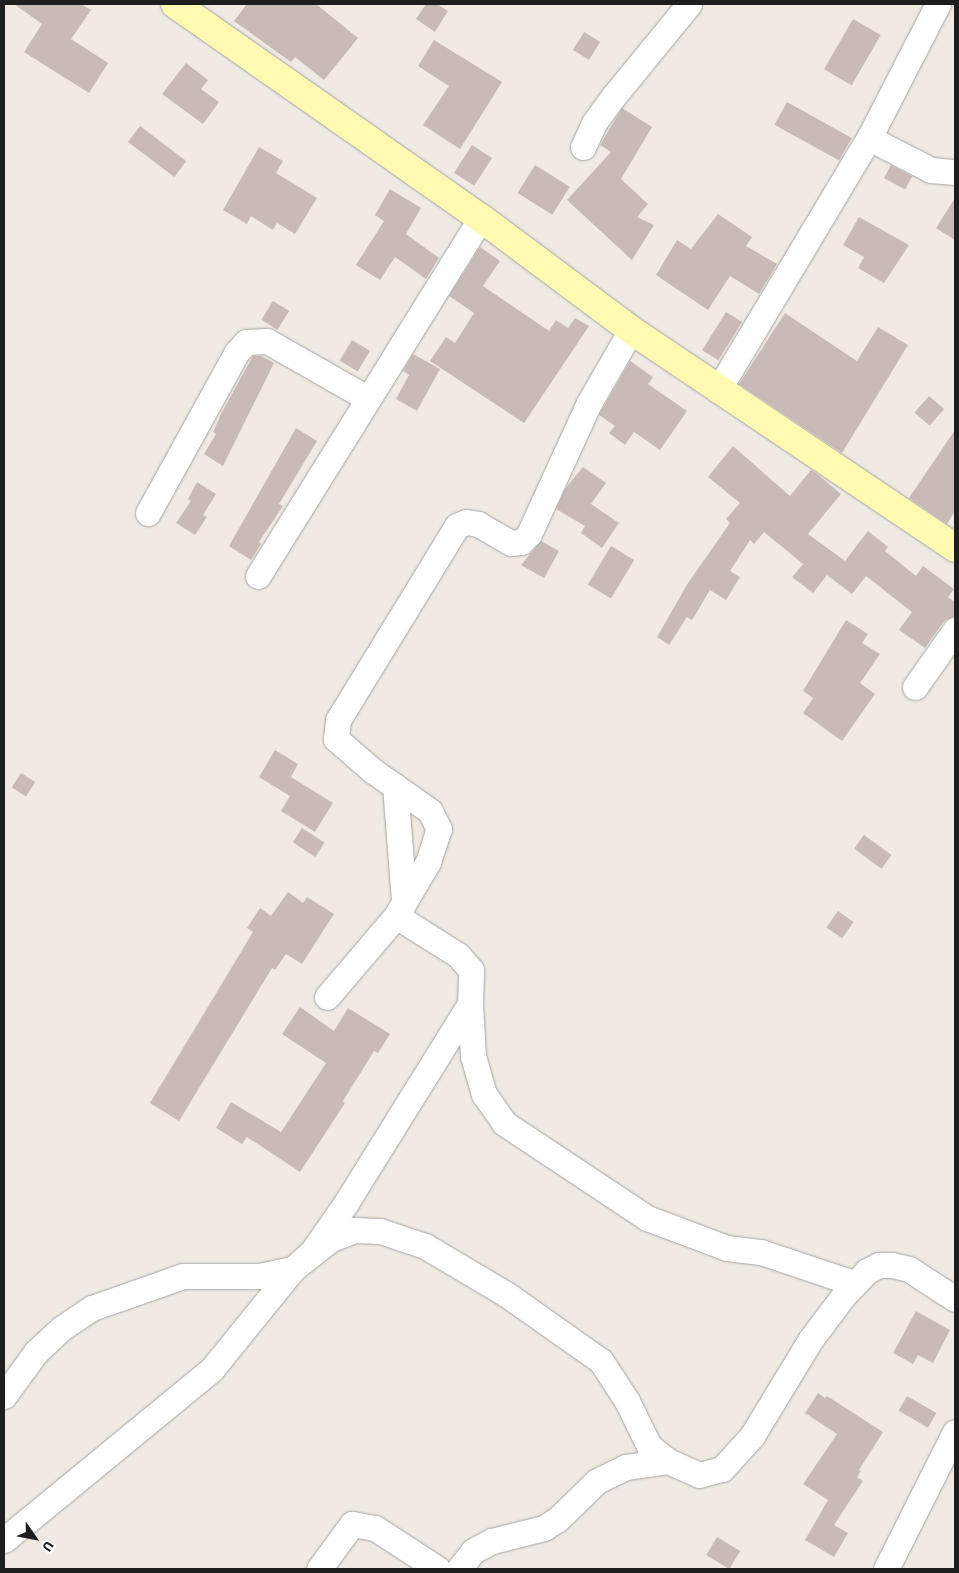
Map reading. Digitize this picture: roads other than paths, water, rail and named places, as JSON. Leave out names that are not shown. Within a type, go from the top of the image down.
[{"type":"main road","points":[[175,4],[481,218],[631,330],[955,548]]},
{"type":"street","points":[[583,147],[594,123],[613,97],[689,4]]},
{"type":"street","points":[[718,390],[869,138],[938,4]]},
{"type":"street","points":[[869,138],[931,170],[955,172]]},
{"type":"street","points":[[258,576],[367,398],[481,218]]},
{"type":"street","points":[[327,996],[400,908],[428,862],[439,829],[430,811],[336,739],[338,720],[457,526],[466,522],[478,524],[511,543],[521,542],[530,534],[589,403],[631,330]]},
{"type":"street","points":[[148,513],[237,352],[246,342],[267,341],[367,398]]},
{"type":"street","points":[[915,687],[955,630]]},
{"type":"street","points":[[395,786],[400,908],[458,955],[471,970],[470,1004],[473,1056],[484,1094],[504,1123],[647,1218],[727,1248],[761,1252],[853,1284]]},
{"type":"street","points":[[4,1540],[212,1369],[293,1269],[312,1252],[346,1204],[470,1004]]},
{"type":"street","points":[[4,1396],[36,1352],[62,1328],[92,1308],[183,1276],[259,1276],[293,1269],[331,1239],[354,1230],[380,1231],[424,1246],[506,1294],[601,1361],[627,1401],[649,1446],[668,1462],[699,1475],[722,1469],[752,1436],[811,1339],[853,1284],[867,1271],[879,1265],[892,1264],[908,1270],[955,1299]]},
{"type":"street","points":[[886,1569],[955,1432]]},
{"type":"street","points":[[459,1569],[473,1551],[492,1540],[544,1528],[558,1519],[598,1481],[626,1467],[668,1462]]},
{"type":"street","points":[[319,1569],[352,1524],[376,1528],[438,1569]]}]
